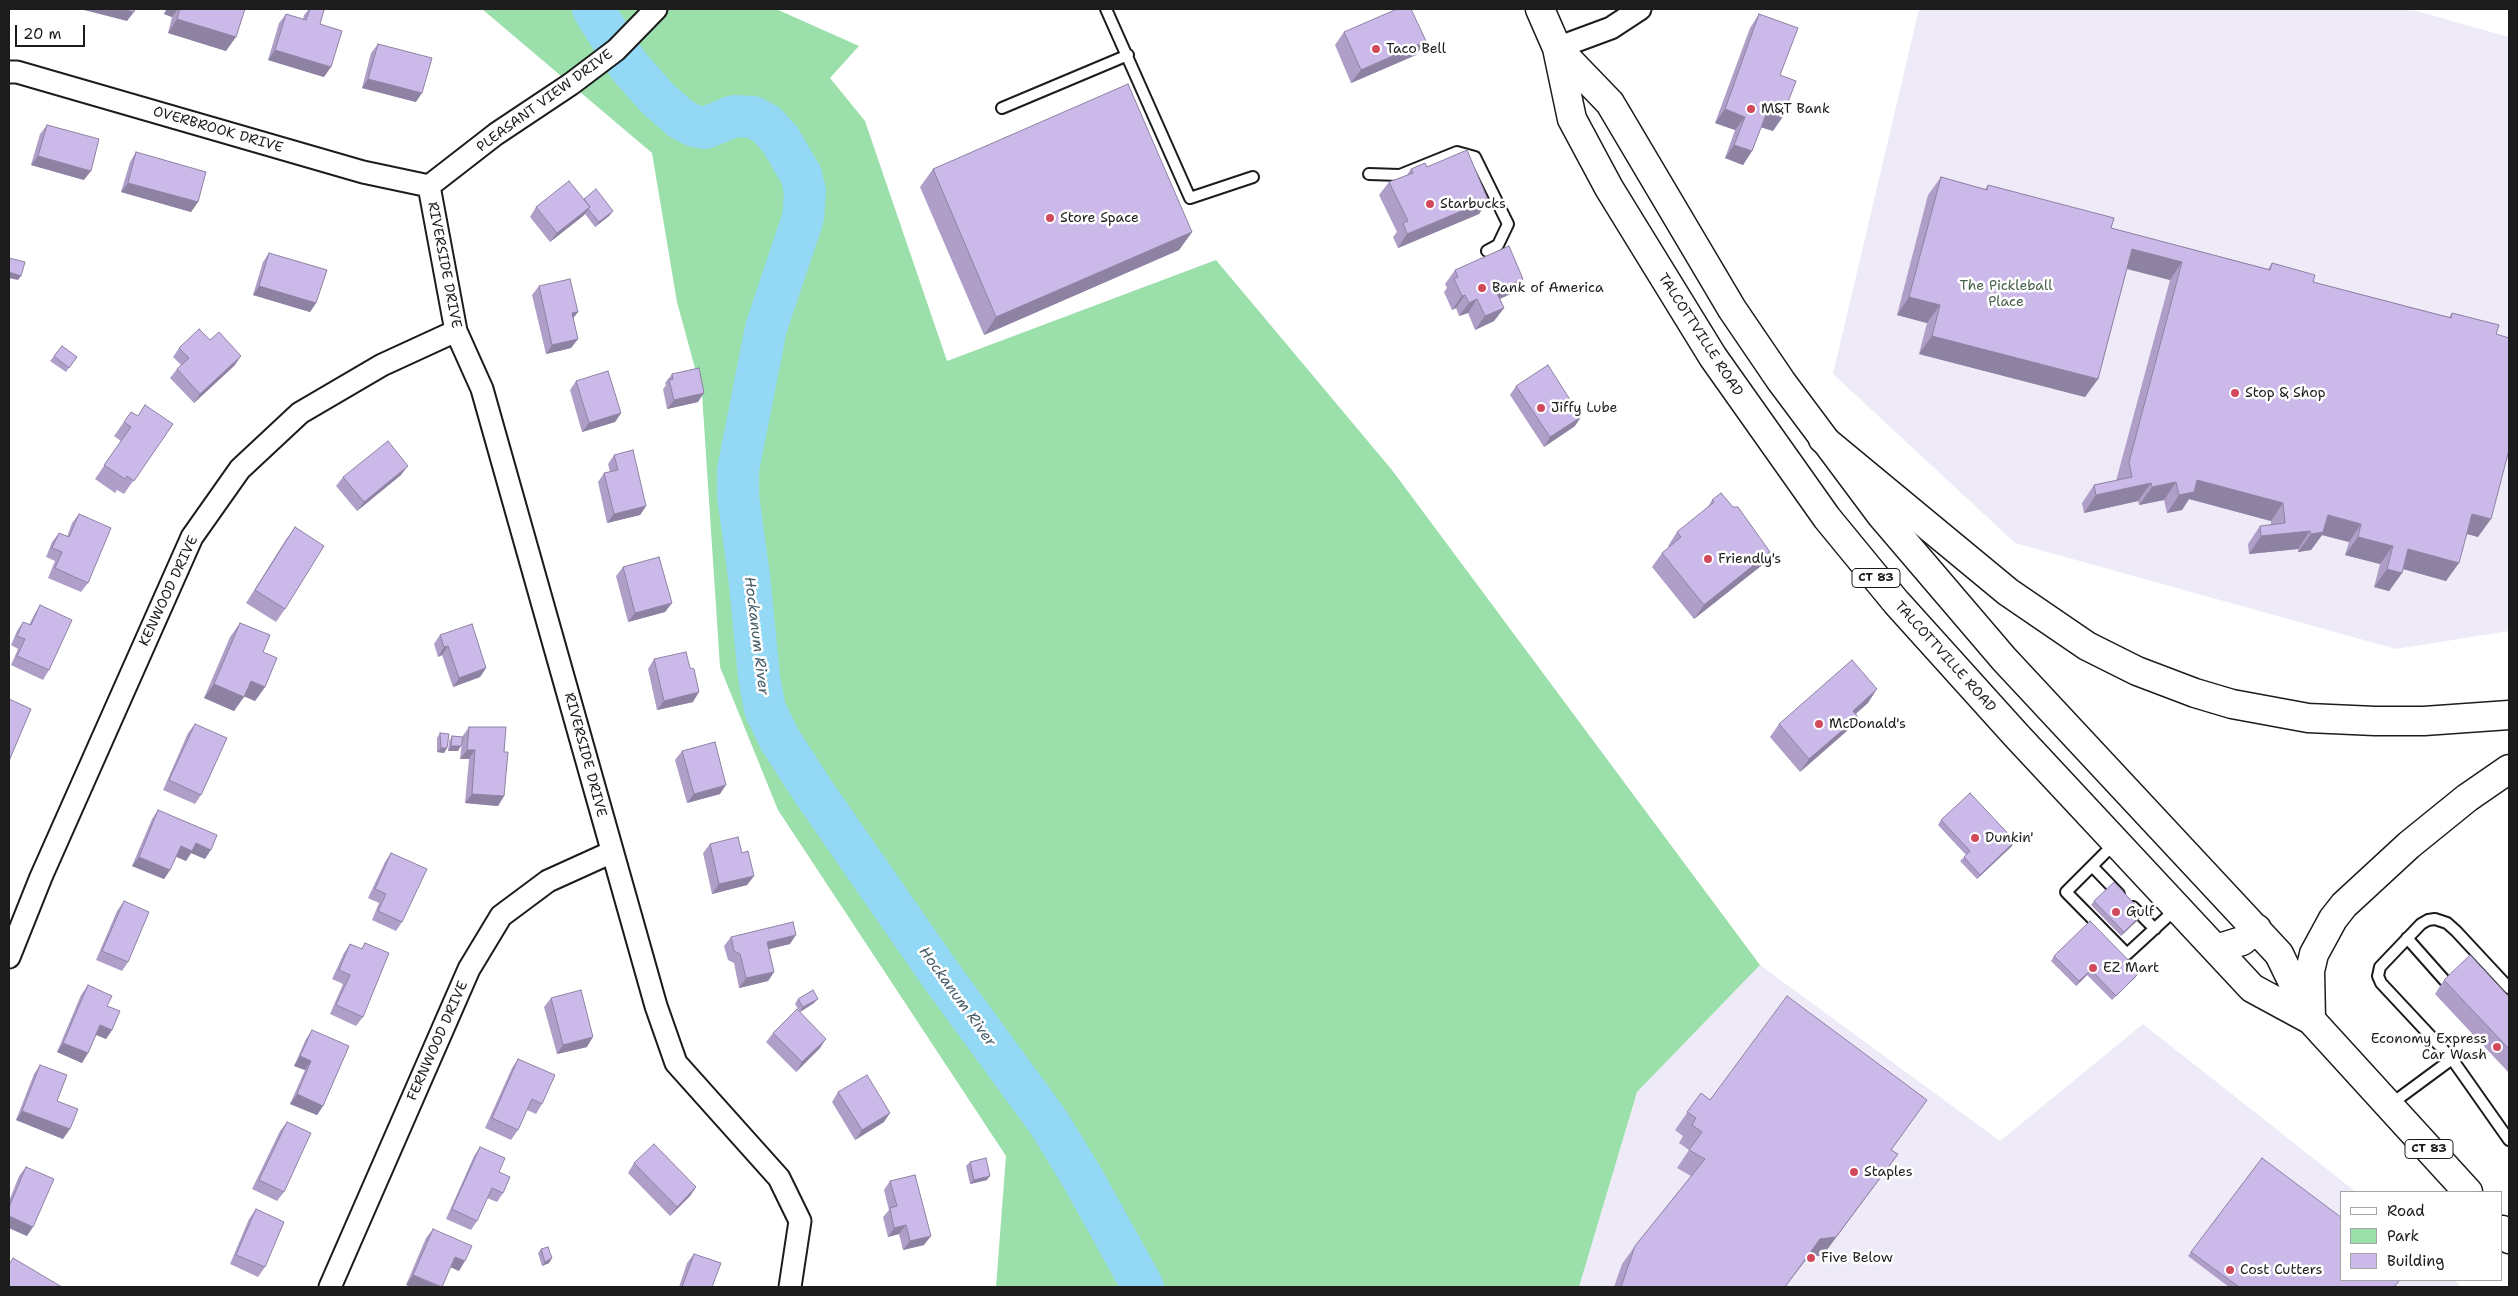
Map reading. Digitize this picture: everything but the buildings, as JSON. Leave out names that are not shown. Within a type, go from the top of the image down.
[{"type":"main road","name":"TALCOTTVILLE ROAD","points":[[1540,9],[1557,48],[1572,119],[1641,243],[1748,409],[1827,518],[1896,602],[2252,988],[2311,1020]]},
{"type":"main road","name":"TALCOTTVILLE ROAD","points":[[1557,48],[1610,102],[1732,309],[1823,439],[1881,515],[2022,679],[2279,954],[2311,1020],[2467,1191]]},
{"type":"main road","points":[[1823,439],[2008,592],[2087,646],[2137,671],[2188,691],[2232,704],[2308,718],[2424,721],[2509,715]]},
{"type":"main road","points":[[1896,602],[1921,595],[1949,596]]},
{"type":"main road","points":[[2311,1020],[2310,971],[2314,954],[2333,919],[2377,874],[2443,816],[2509,769]]},
{"type":"main road","points":[[2216,949],[2237,943],[2257,929]]},
{"type":"street","name":"PLEASANT VIEW DRIVE","points":[[429,186],[496,134],[571,84],[616,50],[656,9]]},
{"type":"street","points":[[1557,48],[1611,28],[1640,9]]},
{"type":"street","name":"OVERBROOK DRIVE","points":[[9,72],[26,74],[363,172],[429,186]]},
{"type":"street","name":"RIVERSIDE DRIVE","points":[[429,186],[456,331],[482,389],[656,1006],[676,1064],[779,1178],[800,1221],[790,1287]]},
{"type":"street","name":"KENWOOD DRIVE","points":[[9,957],[41,877],[192,537],[240,469],[300,413],[382,365],[456,331]]},
{"type":"street","name":"FERNWOOD DRIVE","points":[[330,1287],[470,969],[500,916],[548,881],[612,852]]},
{"type":"lane","points":[[1106,9],[1190,198],[1253,177]]},
{"type":"lane","points":[[1002,108],[1128,55]]},
{"type":"lane","points":[[1369,174],[1400,175],[1457,152],[1475,157],[1508,224],[1498,245],[1487,251]]},
{"type":"lane","points":[[2116,842],[2066,892],[2127,954],[2177,908]]},
{"type":"lane","points":[[2092,866],[2155,929]]},
{"type":"lane","points":[[2509,988],[2447,923],[2435,919],[2428,920],[2407,938],[2380,967],[2378,976],[2381,983],[2452,1059],[2509,1140]]},
{"type":"lane","points":[[2407,938],[2446,982]]},
{"type":"lane","points":[[2389,1106],[2452,1059]]},
{"type":"shaded area","points":[[1919,9],[2409,9],[2509,37],[2509,631],[2396,649],[2015,543],[1833,374]]},
{"type":"shaded area","points":[[1760,965],[2000,1141],[2143,1024],[2355,1191],[2340,1191],[2340,1281],[2456,1281],[2461,1287],[1579,1287],[1637,1092]]},
{"type":"green space","points":[[482,9],[776,9],[859,46],[830,78],[865,121],[947,361],[1216,260],[1392,470],[1760,965],[1637,1092],[1579,1287],[996,1287],[1006,1156],[778,810],[720,667],[702,394],[677,302],[652,153]]},
{"type":"waterway","name":"Hockanum River","points":[[593,9],[628,65],[658,99],[681,119],[694,126],[705,128],[734,116],[753,117],[766,124],[780,139],[801,175],[805,191],[803,218],[766,328],[738,470],[738,495],[750,584],[759,677],[765,709],[780,740],[813,791],[940,974],[1049,1123],[1082,1177],[1143,1287]]},
{"type":"place","name":"Taco Bell","points":[[1376,49]]},
{"type":"place","name":"M&T Bank","points":[[1751,109]]},
{"type":"place","name":"Starbucks","points":[[1430,204]]},
{"type":"place","name":"Store Space","points":[[1050,218]]},
{"type":"place","name":"Bank of America","points":[[1482,288]]},
{"type":"place","name":"Stop & Shop","points":[[2235,393]]},
{"type":"place","name":"Jiffy Lube","points":[[1541,408]]},
{"type":"place","name":"Friendly's","points":[[1708,559]]},
{"type":"place","name":"McDonald's","points":[[1819,724]]},
{"type":"place","name":"Dunkin'","points":[[1975,838]]},
{"type":"place","name":"Gulf","points":[[2116,912]]},
{"type":"place","name":"EZ Mart","points":[[2093,968]]},
{"type":"place","name":"Economy Express Car Wash","points":[[2497,1047]]},
{"type":"place","name":"Staples","points":[[1854,1172]]},
{"type":"place","name":"Five Below","points":[[1811,1258]]},
{"type":"place","name":"Cost Cutters","points":[[2230,1270]]},
{"type":"park label","name":"The Pickleball Place","points":[[2006,294]]}]
